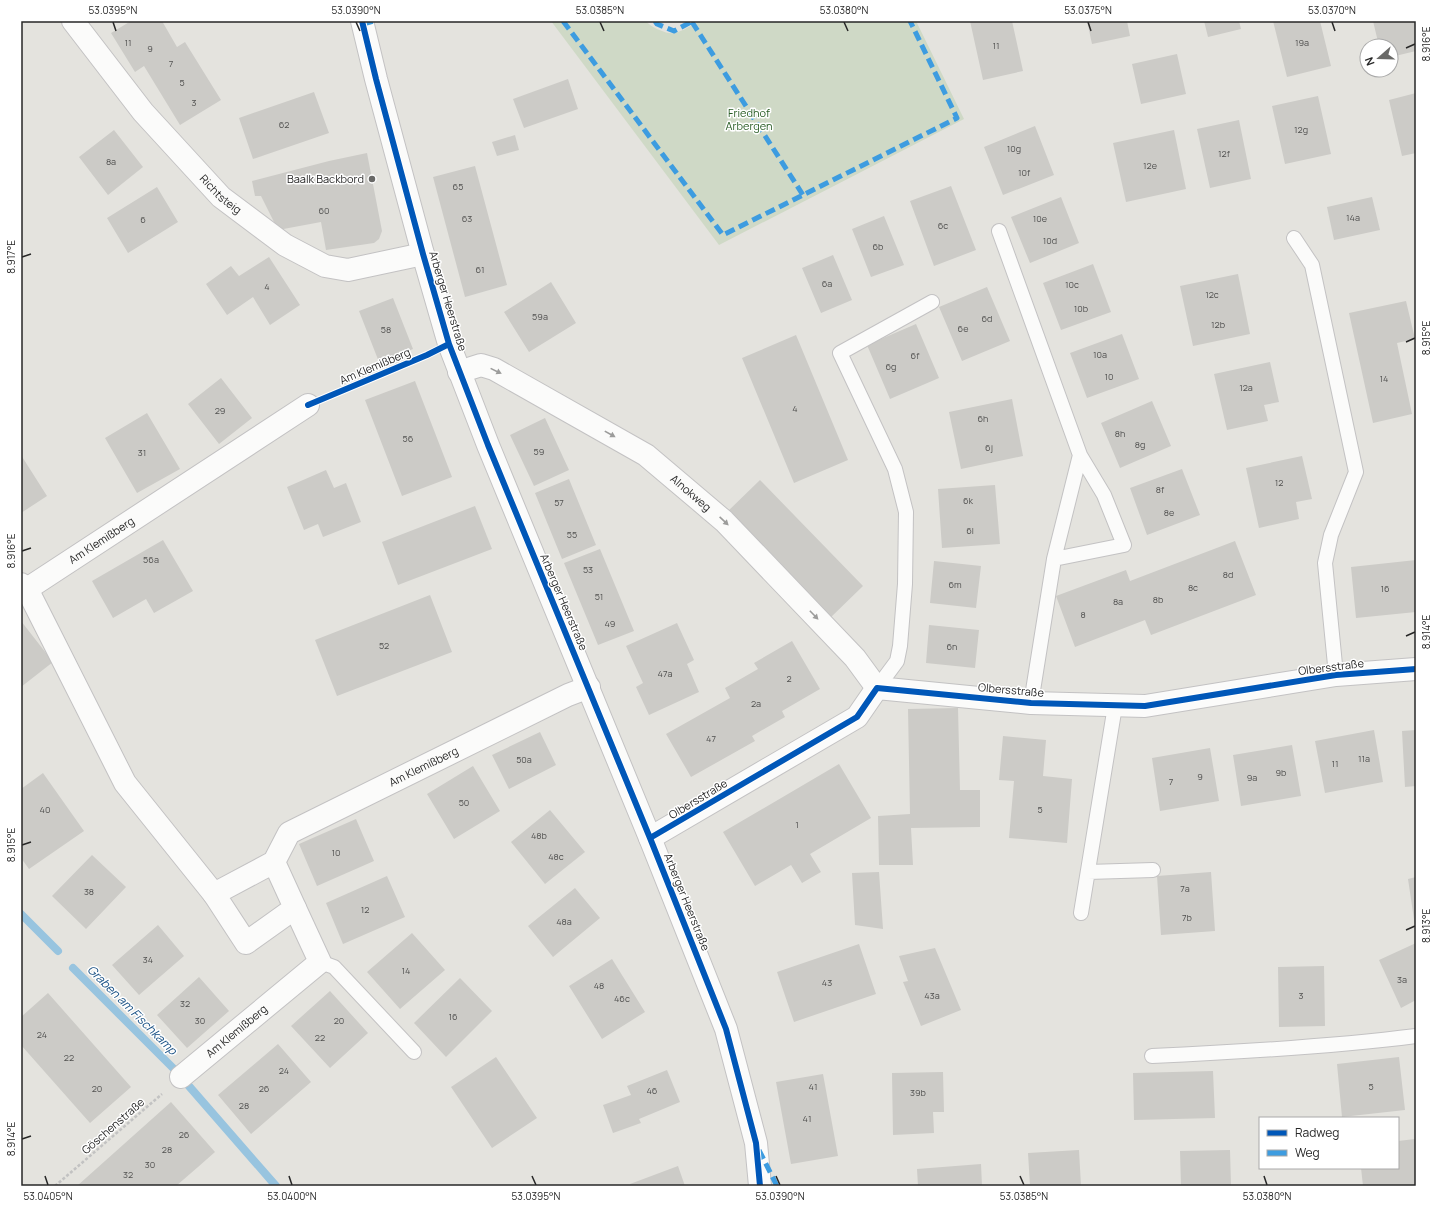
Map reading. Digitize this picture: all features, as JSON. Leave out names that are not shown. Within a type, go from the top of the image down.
[{"type":"street","name":"Richtsteig","points":[[73,21],[143,112],[221,197],[284,245],[325,266],[348,270],[423,254]]},
{"type":"street","name":"Arberger Heerstraße","points":[[362,21],[423,254],[449,344],[488,445],[589,687],[726,1029],[756,1143],[760,1186]]},
{"type":"street","name":"Alnokweg","points":[[460,372],[481,365],[494,369],[646,455],[724,521],[855,658],[877,688]]},
{"type":"street","name":"Am Klemißberg","points":[[294,908],[246,943],[214,894],[125,783],[24,586],[308,405]]},
{"type":"street","name":"Olbersstraße","points":[[650,838],[857,717],[877,688],[1031,703],[1145,706],[1336,675],[1416,669]]},
{"type":"street","name":"Am Klemißberg","points":[[274,862],[289,833],[561,699],[589,687]]},
{"type":"street","points":[[214,894],[274,862],[320,962]]},
{"type":"street","name":"Am Klemißberg","points":[[181,1078],[320,962]]},
{"type":"lane","points":[[1000,231],[1080,455],[1104,495],[1124,545],[1054,559]]},
{"type":"lane","points":[[1294,238],[1312,265],[1356,472],[1331,535],[1325,563],[1336,675]]},
{"type":"lane","points":[[877,688],[897,661],[900,646],[905,584],[906,512],[895,469],[840,353],[932,302]]},
{"type":"lane","points":[[1031,703],[1054,559],[1080,455]]},
{"type":"lane","points":[[1082,913],[1115,706]]},
{"type":"lane","points":[[1088,872],[1153,870]]},
{"type":"lane","points":[[320,962],[334,967],[414,1052]]},
{"type":"lane","points":[[1152,1056],[1250,1052],[1377,1041],[1416,1036]]},
{"type":"green space","name":"Friedhof Arbergen","points":[[551,21],[646,21],[651,26],[659,30],[668,33],[675,33],[699,21],[916,21],[964,119],[719,245]]},
{"type":"building","points":[[131,21],[162,21],[177,47],[185,42],[221,100],[180,125],[144,66],[135,72],[111,33]]},
{"type":"building","points":[[970,21],[1012,21],[1023,71],[983,80]]},
{"type":"building","points":[[1087,21],[1127,21],[1130,36],[1092,44]]},
{"type":"building","points":[[1204,21],[1239,21],[1241,29],[1208,37]]},
{"type":"building","points":[[1273,21],[1320,21],[1331,66],[1287,77]]},
{"type":"building","points":[[1373,21],[1416,21],[1416,51],[1399,55],[1399,38],[1377,38]]},
{"type":"building","points":[[1177,54],[1186,94],[1141,104],[1132,64]]},
{"type":"building","points":[[568,79],[578,109],[524,128],[513,99]]},
{"type":"building","points":[[314,92],[329,133],[253,159],[239,118]]},
{"type":"building","points":[[1416,93],[1416,153],[1402,156],[1389,100]]},
{"type":"building","points":[[1318,96],[1331,154],[1285,164],[1272,106]]},
{"type":"building","points":[[1239,120],[1251,179],[1210,188],[1197,129]]},
{"type":"building","points":[[1035,126],[1054,175],[1003,195],[984,147]]},
{"type":"building","points":[[114,130],[143,167],[108,195],[79,157]]},
{"type":"building","points":[[1174,130],[1186,189],[1126,202],[1113,143]]},
{"type":"building","points":[[515,135],[519,150],[497,156],[492,142]]},
{"type":"building","points":[[367,153],[382,231],[379,239],[374,243],[326,250],[321,222],[278,230],[261,196],[255,196],[252,181],[329,161]]},
{"type":"building","points":[[475,166],[507,285],[465,297],[433,177]]},
{"type":"building","points":[[951,186],[976,250],[934,266],[910,201]]},
{"type":"building","points":[[157,187],[178,222],[128,253],[107,218]]},
{"type":"building","points":[[1061,197],[1079,243],[1030,263],[1011,217]]},
{"type":"building","points":[[1372,197],[1380,230],[1334,240],[1327,207]]},
{"type":"building","points":[[884,216],[904,265],[871,277],[852,229]]},
{"type":"building","points":[[833,255],[852,300],[821,313],[802,268]]},
{"type":"building","points":[[269,257],[300,305],[270,325],[253,297],[227,315],[206,284],[231,266],[239,276]]},
{"type":"building","points":[[1093,264],[1111,312],[1061,330],[1043,283]]},
{"type":"building","points":[[1238,274],[1250,334],[1193,346],[1180,286]]},
{"type":"building","points":[[551,282],[576,323],[529,352],[504,312]]},
{"type":"building","points":[[987,287],[1010,341],[962,361],[939,307]]},
{"type":"building","points":[[393,298],[413,349],[379,362],[359,311]]},
{"type":"building","points":[[1406,301],[1415,339],[1397,343],[1412,414],[1373,423],[1349,313]]},
{"type":"building","points":[[916,324],[939,378],[890,399],[867,345]]},
{"type":"building","points":[[1122,334],[1139,379],[1087,398],[1070,353]]},
{"type":"building","points":[[796,335],[848,460],[794,483],[742,358]]},
{"type":"building","points":[[1270,362],[1279,402],[1264,405],[1268,421],[1227,430],[1214,374]]},
{"type":"building","points":[[221,378],[252,418],[219,444],[188,404]]},
{"type":"building","points":[[415,381],[452,477],[402,496],[365,400]]},
{"type":"building","points":[[1012,399],[1023,456],[961,469],[949,412]]},
{"type":"building","points":[[1152,401],[1171,446],[1120,468],[1101,423]]},
{"type":"building","points":[[147,413],[180,469],[137,493],[105,438]]},
{"type":"building","points":[[545,418],[569,470],[534,486],[510,435]]},
{"type":"building","points":[[21,455],[47,496],[21,513]]},
{"type":"building","points":[[1302,456],[1312,499],[1296,502],[1299,519],[1259,528],[1246,468]]},
{"type":"building","points":[[1182,469],[1200,515],[1147,535],[1130,488]]},
{"type":"building","points":[[326,470],[334,488],[346,483],[361,522],[323,537],[318,524],[304,530],[287,487]]},
{"type":"building","points":[[569,479],[596,545],[562,559],[535,493]]},
{"type":"building","points":[[760,480],[863,586],[828,620],[725,514]]},
{"type":"building","points":[[995,485],[1000,544],[942,548],[938,489]]},
{"type":"building","points":[[475,506],[492,549],[398,585],[382,542]]},
{"type":"building","points":[[163,540],[193,591],[154,613],[146,599],[113,618],[92,581]]},
{"type":"building","points":[[1235,541],[1256,595],[1151,635],[1145,620],[1075,647],[1056,596],[1126,570],[1130,581]]},
{"type":"building","points":[[600,549],[634,631],[598,645],[564,563]]},
{"type":"building","points":[[1416,560],[1416,612],[1356,618],[1351,567]]},
{"type":"building","points":[[934,561],[981,566],[976,608],[930,603]]},
{"type":"building","points":[[430,595],[452,652],[337,696],[315,640]]},
{"type":"building","points":[[21,621],[53,662],[21,687]]},
{"type":"building","points":[[677,623],[694,660],[687,664],[699,692],[649,715],[636,687],[643,683],[626,646]]},
{"type":"building","points":[[929,625],[979,630],[975,668],[926,663]]},
{"type":"building","points":[[792,641],[820,689],[782,711],[785,717],[752,736],[755,741],[691,777],[666,734],[730,698],[725,688],[758,669],[754,663]]},
{"type":"building","points":[[958,708],[960,790],[980,790],[980,827],[911,828],[913,865],[879,865],[878,816],[910,814],[908,709]]},
{"type":"building","points":[[1374,730],[1383,782],[1325,793],[1315,741]]},
{"type":"building","points":[[1416,730],[1416,786],[1405,787],[1402,731]]},
{"type":"building","points":[[540,732],[556,765],[509,789],[492,755]]},
{"type":"building","points":[[1003,736],[1046,740],[1043,776],[1072,779],[1067,843],[1009,838],[1014,781],[999,780]]},
{"type":"building","points":[[1292,745],[1301,796],[1241,806],[1233,755]]},
{"type":"building","points":[[1210,748],[1219,801],[1160,811],[1152,758]]},
{"type":"building","points":[[839,764],[871,818],[810,854],[821,872],[802,883],[791,865],[755,886],[723,832]]},
{"type":"building","points":[[473,766],[500,811],[454,839],[427,794]]},
{"type":"building","points":[[43,773],[84,831],[29,869],[21,858],[21,789]]},
{"type":"building","points":[[550,810],[585,852],[545,884],[511,842]]},
{"type":"building","points":[[356,819],[374,861],[317,886],[299,844]]},
{"type":"building","points":[[92,855],[126,887],[86,929],[52,896]]},
{"type":"building","points":[[879,872],[883,929],[855,925],[852,873]]},
{"type":"building","points":[[1211,872],[1215,931],[1161,935],[1157,876]]},
{"type":"building","points":[[387,876],[405,917],[343,944],[326,903]]},
{"type":"building","points":[[1416,877],[1416,926],[1415,926],[1408,879]]},
{"type":"building","points":[[575,888],[600,918],[553,957],[528,926]]},
{"type":"building","points":[[158,925],[184,956],[139,995],[112,965]]},
{"type":"building","points":[[412,933],[445,970],[400,1009],[367,972]]},
{"type":"building","points":[[1416,943],[1416,1000],[1401,1008],[1379,960]]},
{"type":"building","points":[[859,944],[876,994],[794,1022],[777,972]]},
{"type":"building","points":[[935,948],[961,1010],[921,1026],[903,982],[908,981],[899,956]]},
{"type":"building","points":[[612,959],[645,1012],[602,1039],[569,986]]},
{"type":"building","points":[[1324,966],[1325,1026],[1279,1027],[1278,967]]},
{"type":"building","points":[[199,977],[229,1011],[187,1048],[157,1015]]},
{"type":"building","points":[[460,978],[492,1011],[446,1057],[414,1023]]},
{"type":"building","points":[[330,991],[368,1033],[330,1068],[291,1026]]},
{"type":"building","points":[[48,993],[131,1087],[90,1123],[21,1045],[21,1017]]},
{"type":"building","points":[[278,1044],[311,1082],[251,1134],[218,1095]]},
{"type":"building","points":[[496,1057],[537,1118],[492,1148],[451,1087]]},
{"type":"building","points":[[1399,1057],[1405,1110],[1342,1117],[1337,1064]]},
{"type":"building","points":[[667,1070],[680,1102],[639,1119],[641,1123],[613,1133],[603,1105],[631,1095],[627,1086]]},
{"type":"building","points":[[1213,1071],[1215,1118],[1134,1120],[1133,1073]]},
{"type":"building","points":[[943,1072],[944,1112],[933,1112],[934,1133],[893,1135],[892,1073]]},
{"type":"building","points":[[823,1074],[838,1156],[791,1164],[776,1082]]},
{"type":"building","points":[[171,1102],[215,1152],[176,1186],[77,1186]]},
{"type":"building","points":[[1415,1139],[1416,1186],[1363,1186],[1361,1169],[1399,1169],[1399,1141]]},
{"type":"building","points":[[1079,1150],[1081,1186],[1030,1186],[1028,1153]]},
{"type":"building","points":[[1230,1150],[1231,1186],[1181,1186],[1180,1151]]},
{"type":"building","points":[[981,1164],[982,1186],[918,1186],[917,1169]]},
{"type":"building","points":[[678,1166],[685,1186],[630,1186],[630,1184]]},
{"type":"waterway","name":"Graben am Fischkamp","points":[[21,914],[58,951]]},
{"type":"waterway","name":"Graben am Fischkamp","points":[[73,968],[173,1068]]},
{"type":"waterway","name":"Graben am Fischkamp","points":[[188,1085],[276,1186]]},
{"type":"marked path","points":[[363,24],[374,21]]},
{"type":"marked path","points":[[563,21],[723,235],[957,118],[910,21]]},
{"type":"marked path","points":[[655,21],[657,24],[674,31],[693,21]]},
{"type":"marked path","points":[[692,22],[803,195]]},
{"type":"marked path","points":[[759,1150],[777,1186]]},
{"type":"cycle path","points":[[362,21],[423,254],[449,344],[488,445],[650,838],[726,1029],[756,1143],[760,1186]]},
{"type":"cycle path","points":[[308,405],[427,355],[449,344]]},
{"type":"cycle path","points":[[650,838],[857,717],[877,688],[1031,703],[1145,706],[1336,675],[1416,669]]},
{"type":"place","name":"Baalk Backbord","points":[[372,179]]}]
